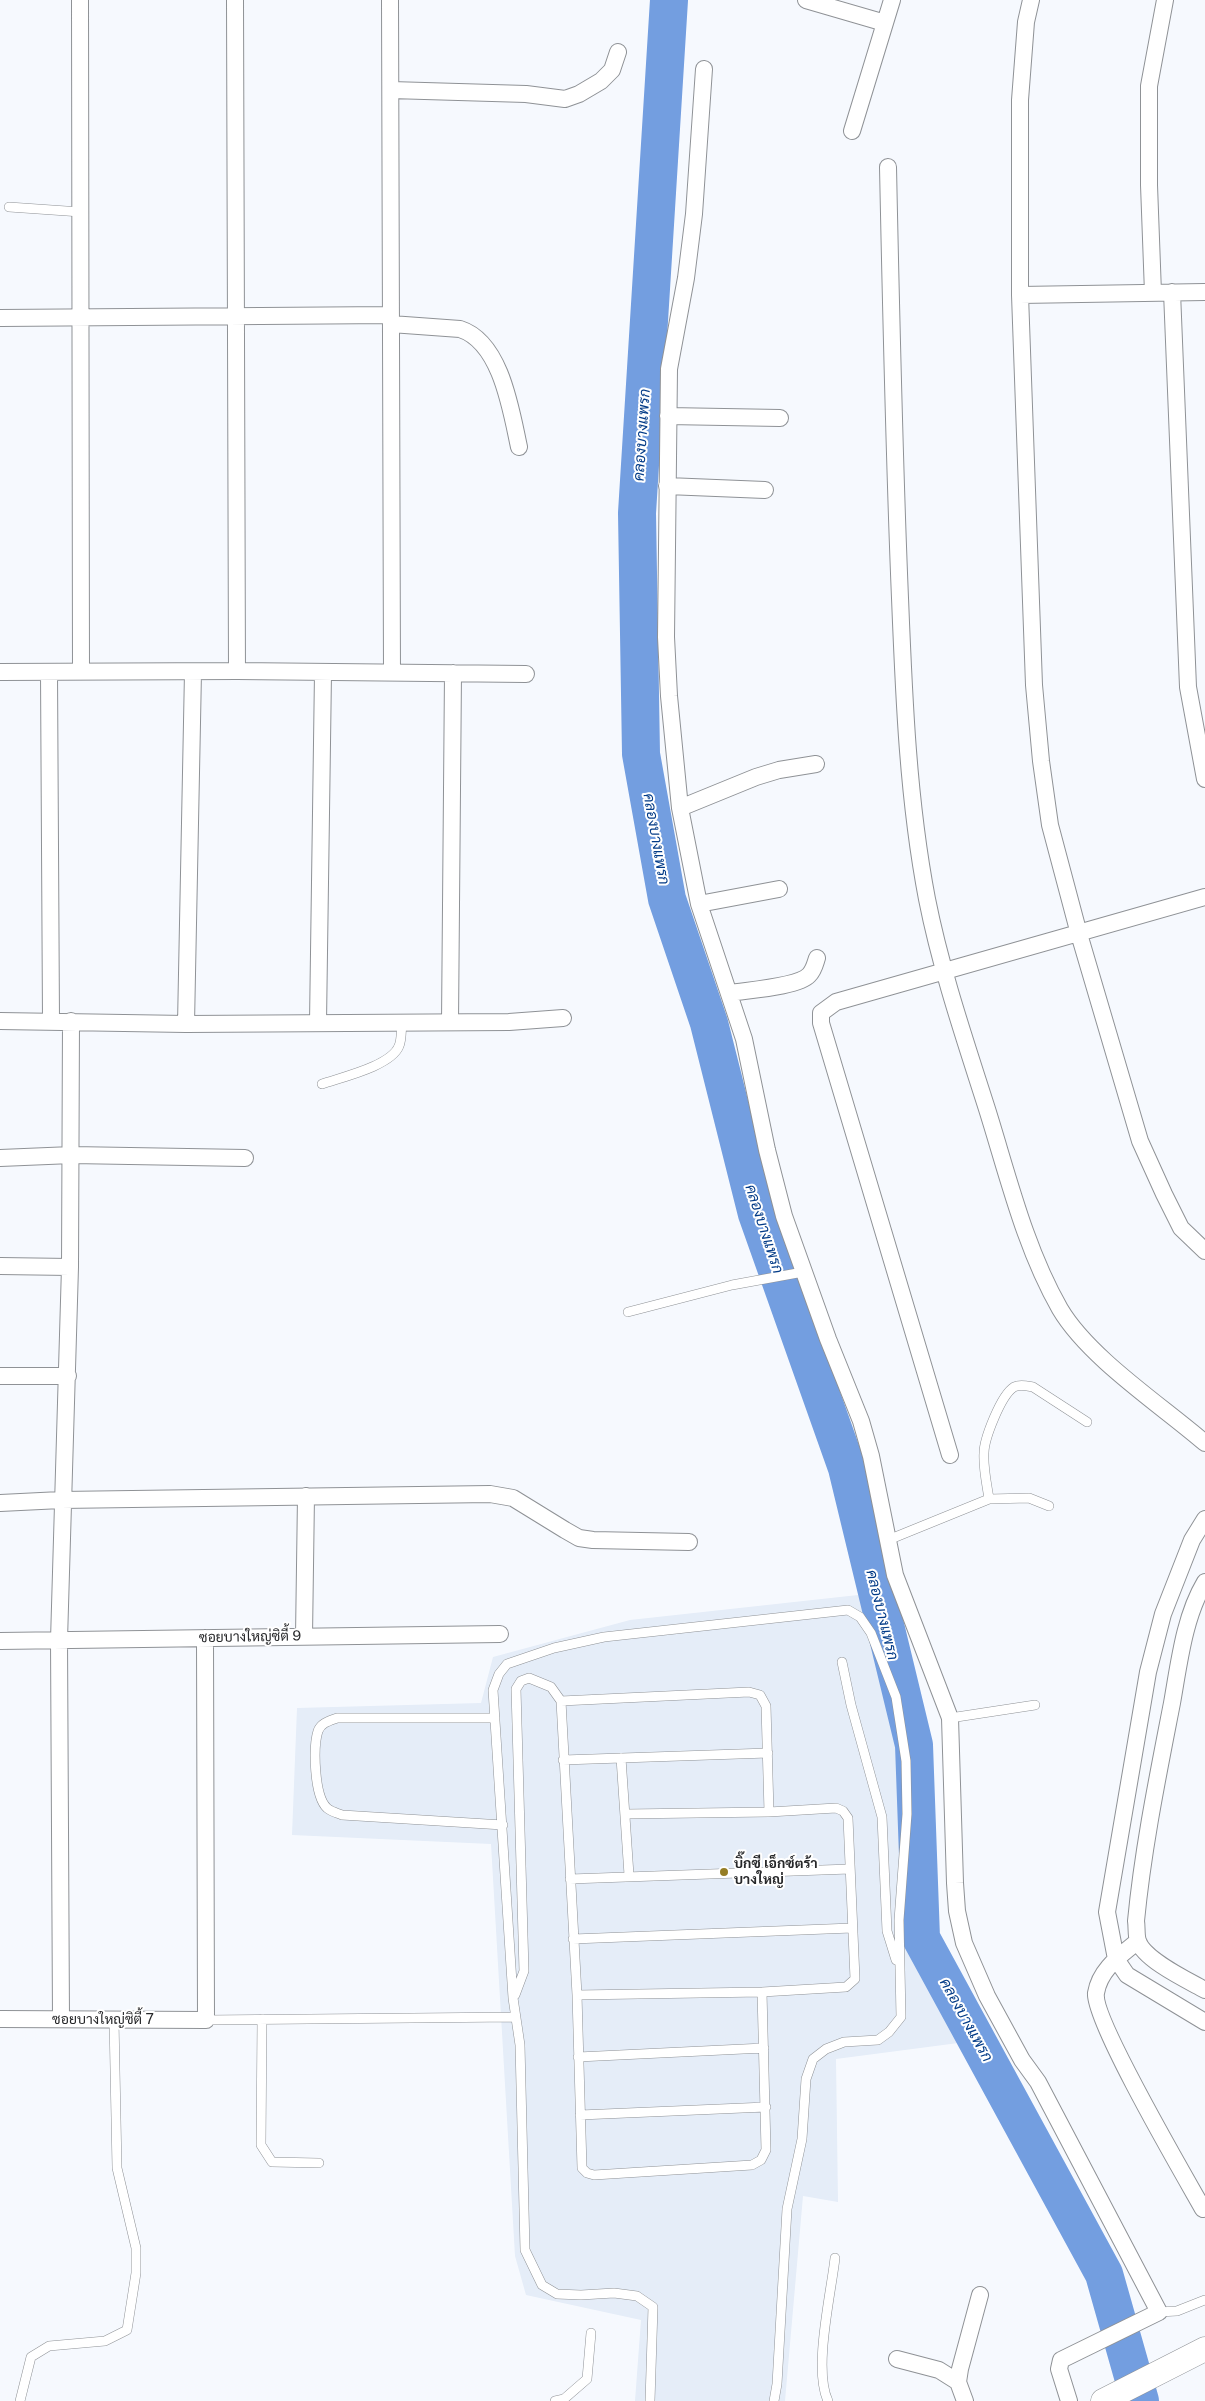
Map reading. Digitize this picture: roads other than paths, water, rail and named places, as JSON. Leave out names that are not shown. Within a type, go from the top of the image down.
[{"type":"main road","points":[[1103,2401],[1205,2349]]},
{"type":"street","points":[[80,0],[82,672]]},
{"type":"street","points":[[235,0],[238,671]]},
{"type":"street","points":[[390,0],[392,90],[392,672]]},
{"type":"street","points":[[806,0],[886,23]]},
{"type":"street","points":[[852,132],[892,0]]},
{"type":"street","points":[[1031,0],[1026,22],[1020,100],[1020,295],[1034,685],[1040,751],[1050,825],[1078,934],[1140,1141],[1181,1228],[1205,1251]]},
{"type":"street","points":[[1153,293],[1149,185],[1149,86],[1165,0]]},
{"type":"street","points":[[392,90],[526,94],[565,99],[579,94],[601,81],[612,70],[618,52]]},
{"type":"street","points":[[704,69],[694,214],[686,278],[669,369],[666,637],[669,696],[680,808],[700,904],[744,1039],[767,1150],[797,1273],[861,1421],[871,1456],[888,1540],[904,1602],[950,1718],[955,1884],[957,1911],[964,1943],[987,1996],[1022,2060],[1038,2082],[1154,2315],[1118,2330],[1061,2360],[1059,2369],[1069,2401]]},
{"type":"street","points":[[888,167],[896,520],[904,688],[914,817],[927,900],[945,972],[1012,1192],[1038,1264],[1061,1310],[1085,1343],[1205,1443]]},
{"type":"street","points":[[1172,292],[1188,687],[1205,779]]},
{"type":"street","points":[[1020,295],[1205,292]]},
{"type":"street","points":[[0,318],[81,319],[236,315],[391,320],[460,328],[471,332],[486,349],[500,375],[519,447]]},
{"type":"street","points":[[668,416],[780,418]]},
{"type":"street","points":[[668,486],[764,490]]},
{"type":"street","points":[[0,672],[238,671],[526,674]]},
{"type":"street","points":[[186,1024],[193,672]]},
{"type":"street","points":[[49,673],[51,1020]]},
{"type":"street","points":[[318,1022],[323,673]]},
{"type":"street","points":[[450,1022],[453,673]]},
{"type":"street","points":[[680,808],[756,777],[779,770],[816,764]]},
{"type":"street","points":[[700,904],[780,889]]},
{"type":"street","points":[[950,1455],[821,1023],[822,1013],[836,1002],[1205,897]]},
{"type":"street","points":[[730,993],[797,982],[808,977],[814,969],[817,958]]},
{"type":"street","points":[[0,1020],[186,1024],[509,1022],[563,1018]]},
{"type":"street","points":[[61,2020],[59,1640],[61,1500],[68,1376],[72,1155],[71,1021]]},
{"type":"street","points":[[0,1158],[72,1155],[245,1158]]},
{"type":"street","points":[[0,1266],[70,1267]]},
{"type":"street","points":[[0,1376],[68,1376]]},
{"type":"street","points":[[0,1503],[61,1500],[490,1494],[513,1498],[579,1538],[689,1542]]},
{"type":"street","points":[[304,1636],[306,1496]]},
{"type":"street","points":[[1205,1519],[1192,1540],[1162,1614],[1148,1672],[1107,1912],[1116,1960],[1127,1976],[1205,2022]]},
{"type":"street","points":[[1205,1582],[1188,1625],[1157,1777],[1138,1902],[1138,1942],[1162,1966],[1205,1990]]},
{"type":"street","name":"ซอยบางใหญ่ซิตี้ 9","points":[[0,1641],[500,1634]]},
{"type":"street","points":[[205,1638],[206,2020]]},
{"type":"street","points":[[1138,1942],[1116,1960],[1099,1978],[1095,1995],[1100,2015],[1203,2209]]},
{"type":"street","name":"ซอยบางใหญ่ซิตี้ 7","points":[[0,2019],[206,2020]]},
{"type":"street","points":[[965,2401],[958,2382],[980,2295]]},
{"type":"street","points":[[897,2359],[939,2370],[958,2382]]},
{"type":"lane","points":[[9,207],[81,212]]},
{"type":"lane","points":[[322,1084],[382,1063],[394,1054],[399,1045],[402,1022]]},
{"type":"lane","points":[[628,1312],[761,1279],[797,1273]]},
{"type":"lane","points":[[989,1499],[984,1453],[988,1432],[1008,1394],[1014,1387],[1022,1385],[1033,1387],[1087,1422]]},
{"type":"lane","points":[[888,1540],[989,1499],[1029,1498],[1050,1506]]},
{"type":"lane","points":[[650,2401],[653,2307],[637,2296],[614,2293],[558,2294],[542,2285],[525,2250],[520,2045],[513,1998],[494,1690],[499,1674],[507,1664],[554,1648],[621,1633],[848,1610],[860,1617],[870,1633],[896,1697],[906,1761],[908,1814],[899,1920],[901,2017],[889,2032],[878,2040],[844,2042],[826,2049],[813,2059],[806,2079],[802,2140],[787,2209],[777,2384],[774,2401]]},
{"type":"lane","points":[[842,1662],[851,1705],[882,1817],[887,1931],[900,1971]]},
{"type":"lane","points":[[513,1998],[524,1971],[516,1689],[520,1681],[529,1678],[551,1687],[561,1701],[562,1760],[576,1995],[582,2168],[587,2173],[594,2175],[752,2165],[761,2160],[766,2150],[762,1992]]},
{"type":"lane","points":[[561,1701],[749,1692],[760,1695],[766,1706],[769,1812]]},
{"type":"lane","points":[[950,1718],[1035,1706]]},
{"type":"lane","points":[[495,1718],[337,1718],[325,1722],[318,1730],[315,1767],[320,1798],[327,1808],[342,1815],[503,1826]]},
{"type":"lane","points":[[562,1760],[768,1753]]},
{"type":"lane","points":[[621,1758],[629,1875]]},
{"type":"lane","points":[[576,1995],[762,1992],[846,1987],[852,1984],[855,1979],[848,1818],[843,1810],[836,1808],[769,1812],[626,1814]]},
{"type":"lane","points":[[570,1879],[629,1875],[850,1869]]},
{"type":"lane","points":[[573,1939],[852,1928]]},
{"type":"lane","points":[[206,2020],[515,2017]]},
{"type":"lane","points":[[262,2019],[261,2145],[272,2162],[319,2163]]},
{"type":"lane","points":[[20,2401],[32,2358],[49,2346],[104,2341],[127,2330],[136,2273],[136,2248],[117,2168],[114,2020]]},
{"type":"lane","points":[[578,2057],[764,2048]]},
{"type":"lane","points":[[580,2115],[766,2107]]},
{"type":"lane","points":[[828,2401],[825,2394],[822,2359],[835,2258]]},
{"type":"lane","points":[[1154,2315],[1177,2311],[1205,2300]]},
{"type":"lane","points":[[555,2401],[564,2399],[587,2379],[591,2333]]},
{"type":"waterway","name":"คลองบางแพรก","points":[[669,0],[637,513],[641,754],[667,899],[709,1023],[757,1214],[847,1468],[914,1745],[921,1938],[1104,2274],[1140,2401]]},
{"type":"place","name":"บิ๊กซี เอ็กซ์ตร้า บางใหญ่","points":[[724,1872]]}]
